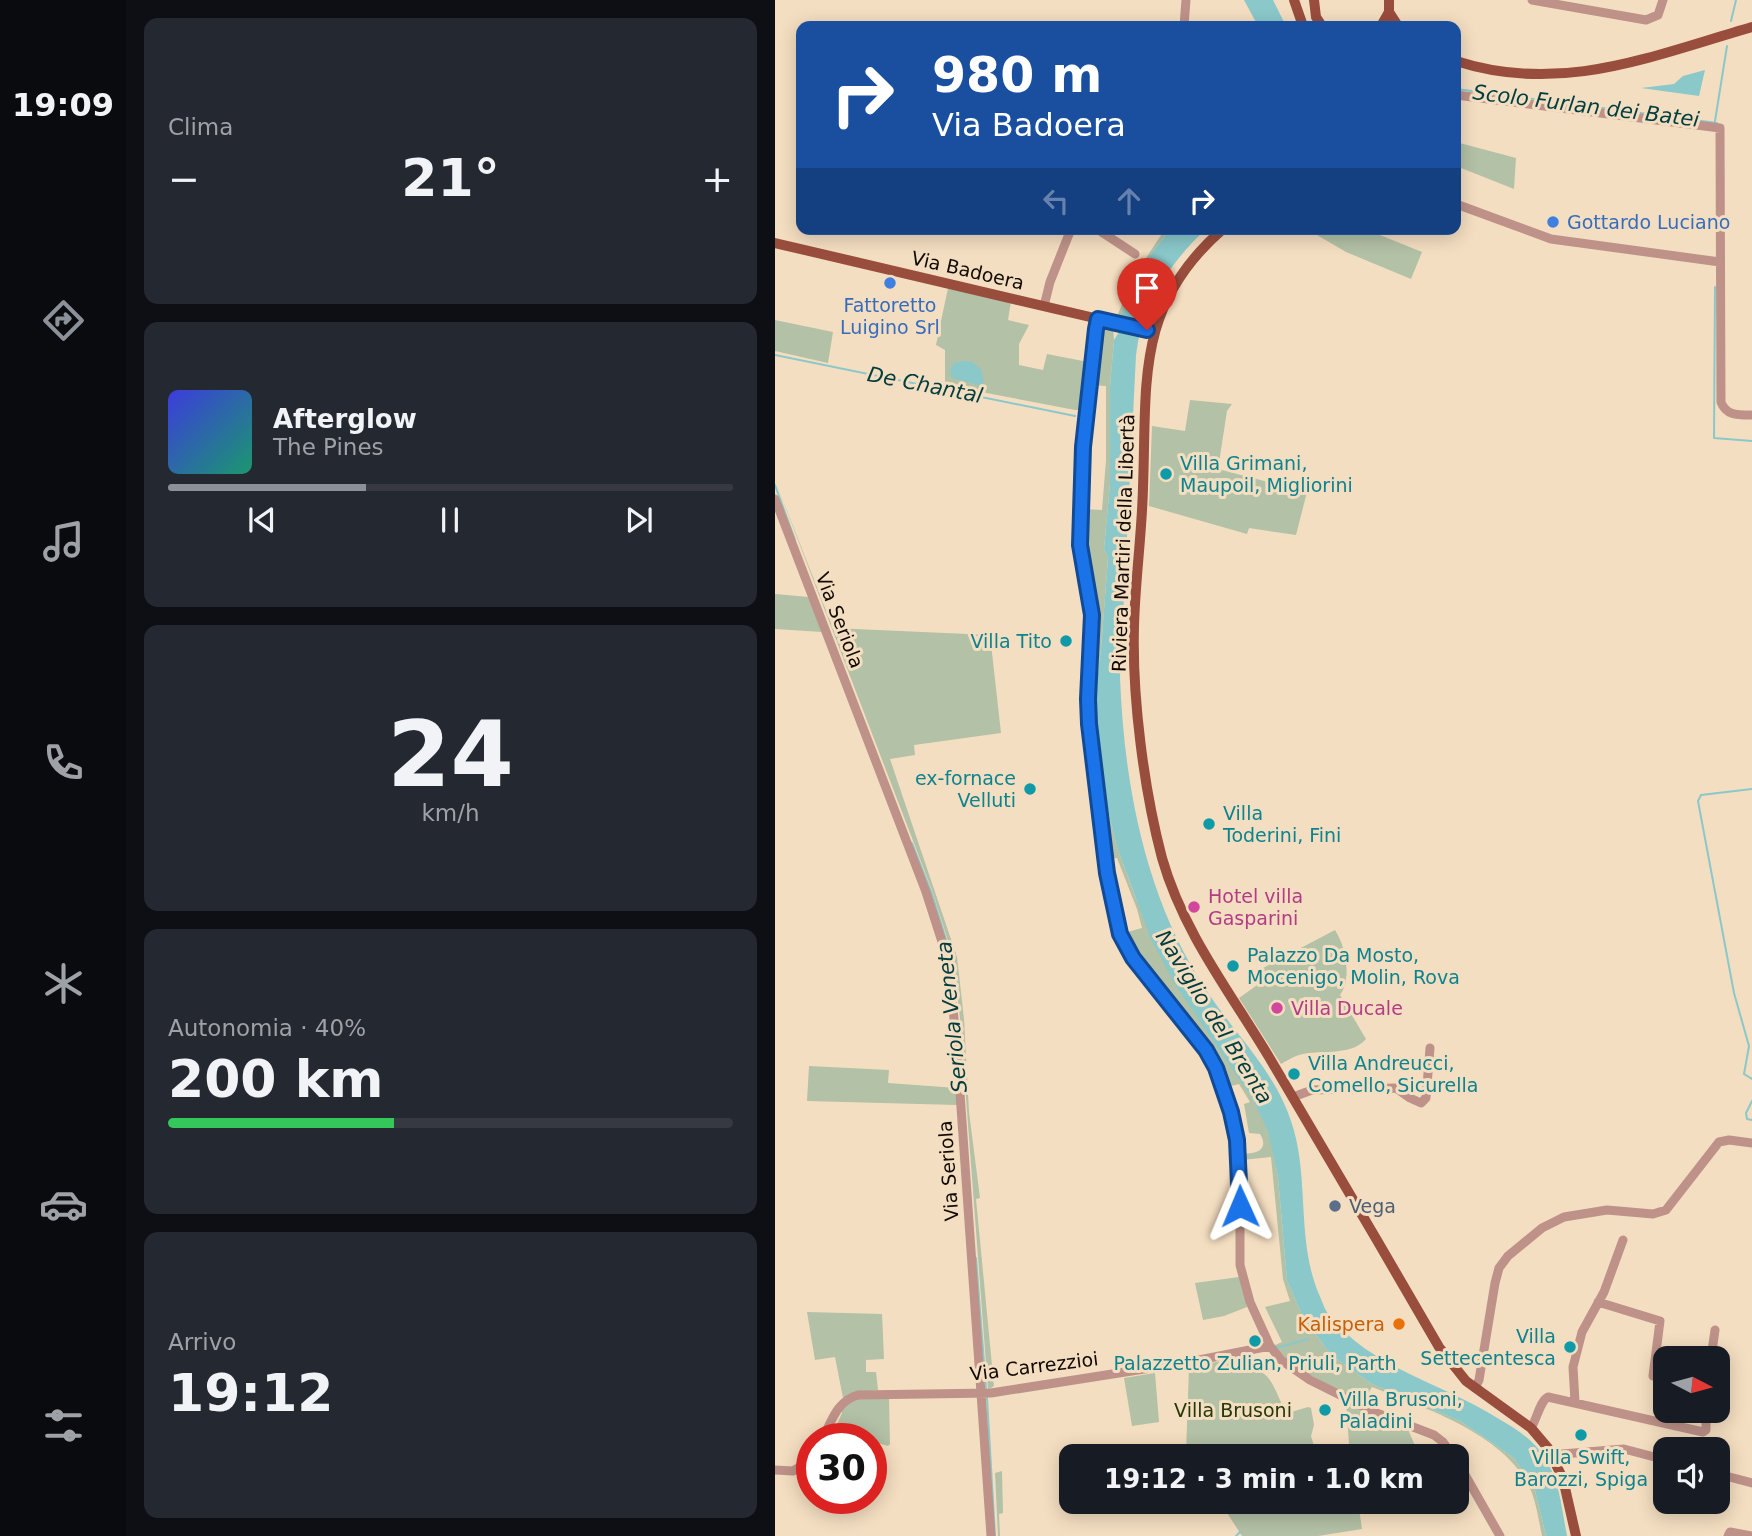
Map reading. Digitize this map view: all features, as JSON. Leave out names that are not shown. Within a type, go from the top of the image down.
[{"type":"main road","points":[[1294,0],[1301,21]]},
{"type":"main road","points":[[1314,0],[1320,21]]},
{"type":"main road","points":[[1383,21],[1390,3]]},
{"type":"main road","points":[[1390,3],[1396,21]]},
{"type":"main road","points":[[1461,62],[1513,74],[1569,74],[1620,65],[1752,27]]},
{"type":"main road","name":"Riviera Martiri della Libertà","points":[[1217,235],[1192,259],[1178,278],[1148,331],[1142,510],[1134,629],[1137,698],[1150,799],[1163,860],[1179,904],[1208,961],[1293,1097],[1439,1347],[1455,1370],[1475,1388],[1531,1428],[1554,1457],[1568,1495],[1576,1536]]},
{"type":"main road","name":"Via Badoera","points":[[775,243],[1148,331]]},
{"type":"street","points":[[1184,21],[1186,0]]},
{"type":"street","points":[[1532,0],[1646,20],[1659,13],[1663,0]]},
{"type":"street","points":[[1461,95],[1720,128],[1721,402],[1724,410],[1730,413],[1752,415]]},
{"type":"street","points":[[1461,206],[1545,238],[1720,262]]},
{"type":"street","points":[[1044,306],[1050,282],[1069,235]]},
{"type":"street","points":[[1106,235],[1135,254]]},
{"type":"street","points":[[1098,319],[1085,419],[1079,538],[1093,628],[1088,688],[1089,724],[1107,873],[1120,934],[1133,958],[1206,1050],[1225,1091],[1237,1140],[1240,1168],[1240,1265],[1250,1302],[1270,1346],[1281,1360],[1310,1380],[1374,1412],[1434,1435],[1444,1444]]},
{"type":"street","name":"Via Seriola","points":[[775,499],[943,940],[955,1023],[985,1393],[991,1536]]},
{"type":"street","points":[[1293,1097],[1312,1090],[1396,1088],[1417,1102],[1425,1101],[1430,1048]]},
{"type":"street","points":[[1475,1388],[1479,1380],[1497,1275],[1508,1256],[1525,1240],[1557,1220],[1590,1211],[1659,1213],[1672,1204],[1718,1142],[1729,1140],[1752,1143]]},
{"type":"street","points":[[1575,1402],[1573,1367],[1586,1320],[1598,1302],[1623,1240]]},
{"type":"street","points":[[1598,1302],[1659,1321],[1656,1346]]},
{"type":"street","points":[[1713,1346],[1715,1330]]},
{"type":"street","name":"Via Carrezzioi","points":[[831,1423],[840,1406],[850,1397],[858,1395],[985,1393],[1189,1362],[1270,1346]]},
{"type":"street","points":[[1531,1428],[1545,1398],[1575,1402],[1653,1420]]},
{"type":"street","points":[[1665,1423],[1704,1432],[1707,1430],[1707,1423]]},
{"type":"street","points":[[1554,1457],[1562,1454],[1624,1450],[1653,1457]]},
{"type":"street","points":[[775,1470],[796,1469]]},
{"type":"street","points":[[1730,1477],[1752,1483]]},
{"type":"street","points":[[1469,1482],[1500,1536]]},
{"type":"street","points":[[1728,1536],[1730,1532],[1752,1536]]},
{"type":"green space","points":[[1461,143],[1516,158],[1514,189],[1461,168]]},
{"type":"green space","points":[[1161,235],[1166,235],[1150,255],[1123,320],[1116,318],[1137,272]]},
{"type":"green space","points":[[1317,235],[1380,235],[1422,252],[1411,279],[1346,252]]},
{"type":"green space","points":[[948,288],[1011,301],[1008,320],[1029,325],[1019,344],[1019,365],[1043,370],[1047,354],[1088,362],[1082,410],[945,385],[945,350],[936,345]]},
{"type":"green space","points":[[775,320],[833,332],[828,363],[775,351]]},
{"type":"green space","points":[[1100,327],[1113,327],[1114,340],[1110,386],[1110,484],[1104,549],[1108,558],[1094,698],[1106,802],[1117,847],[1136,899],[1269,1131],[1278,1177],[1287,1280],[1302,1315],[1331,1355],[1372,1384],[1460,1421],[1514,1458],[1535,1490],[1546,1536],[1542,1536],[1532,1493],[1521,1473],[1505,1455],[1485,1440],[1440,1414],[1372,1387],[1362,1404],[1285,1361],[1273,1346],[1282,1342],[1265,1307],[1290,1301],[1283,1279],[1271,1157],[1242,1160],[1242,1153],[1256,1152],[1263,1144],[1260,1134],[1249,1133],[1244,1104],[1250,1102],[1239,1084],[1227,1087],[1212,1053],[1141,964],[1124,933],[1142,928],[1137,909],[1117,858],[1108,859],[1092,718],[1095,644],[1083,547],[1083,509],[1102,510],[1106,460],[1106,386],[1092,385]]},
{"type":"green space","points":[[1190,400],[1232,404],[1227,411],[1218,469],[1307,492],[1296,535],[1249,528],[1247,534],[1149,506],[1152,426],[1185,431]]},
{"type":"green space","points":[[775,480],[833,628],[990,635],[1001,733],[914,745],[915,755],[890,759],[957,957],[964,1019],[969,1112],[980,1198],[976,1199],[994,1386],[988,1390],[953,957],[933,893]]},
{"type":"green space","points":[[775,594],[809,597],[822,632],[775,629]]},
{"type":"green space","points":[[1335,930],[1342,945],[1347,971],[1340,995],[1366,1039],[1351,1049],[1304,1054],[1281,1064],[1239,998],[1260,983],[1261,969]]},
{"type":"green space","points":[[809,1066],[889,1070],[888,1083],[957,1088],[957,1105],[807,1101]]},
{"type":"green space","points":[[1239,1277],[1247,1307],[1224,1316],[1203,1320],[1195,1283]]},
{"type":"green space","points":[[807,1312],[882,1314],[884,1359],[866,1360],[866,1372],[876,1372],[878,1390],[859,1392],[843,1398],[835,1357],[815,1360]]},
{"type":"green space","name":"Villa Brusoni","points":[[1252,1354],[1256,1370],[1271,1382],[1288,1413],[1311,1408],[1313,1444],[1186,1444],[1189,1368]]},
{"type":"green space","points":[[1155,1373],[1159,1422],[1132,1426],[1124,1378]]},
{"type":"green space","points":[[889,1398],[888,1446],[887,1423],[838,1423],[842,1409],[854,1399]]},
{"type":"green space","name":"Villa Brusoni","points":[[1346,1402],[1407,1427],[1414,1444],[1349,1444]]},
{"type":"green space","points":[[1002,1471],[1003,1513],[999,1514],[998,1536],[995,1473]]},
{"type":"green space","points":[[1228,1514],[1360,1514],[1362,1529],[1318,1536],[1242,1536]]},
{"type":"water","points":[[1244,0],[1273,0],[1284,21],[1255,21]]},
{"type":"water","points":[[1705,70],[1699,96],[1641,88],[1674,84],[1683,76]]},
{"type":"water","name":"Naviglio del Brenta","points":[[1166,235],[1200,235],[1161,283],[1142,325],[1136,355],[1120,677],[1122,718],[1133,801],[1154,881],[1169,920],[1208,993],[1265,1070],[1284,1103],[1297,1142],[1311,1271],[1327,1313],[1365,1349],[1409,1374],[1478,1407],[1513,1427],[1531,1442],[1542,1453],[1551,1469],[1560,1497],[1567,1536],[1546,1536],[1535,1490],[1514,1458],[1460,1421],[1372,1384],[1331,1355],[1302,1315],[1287,1280],[1278,1177],[1268,1131],[1252,1098],[1174,983],[1151,939],[1117,847],[1106,802],[1094,698],[1108,558],[1104,549],[1110,484],[1110,386],[1114,340],[1121,329],[1123,312],[1135,281],[1150,255]]},
{"type":"water","points":[[972,362],[981,369],[984,382],[979,385],[952,378],[950,369],[954,363]]},
{"type":"waterway","points":[[1731,21],[1736,0]]},
{"type":"waterway","points":[[1715,121],[1727,46]]},
{"type":"waterway","name":"Scolo Furlan dei Batei","points":[[1461,90],[1717,123]]},
{"type":"waterway","name":"Scolo Furlan dei Batei","points":[[1715,287],[1714,438],[1752,441]]},
{"type":"waterway","name":"De Chantal","points":[[775,355],[1075,416]]},
{"type":"waterway","name":"Seriola Veneta","points":[[775,485],[795,540]]},
{"type":"waterway","points":[[1752,789],[1701,795],[1698,801],[1734,993],[1749,1046],[1744,1074],[1752,1079]]},
{"type":"waterway","name":"Seriola Veneta","points":[[912,843],[948,946]]},
{"type":"waterway","points":[[1752,1101],[1746,1113],[1747,1119],[1752,1120]]},
{"type":"waterway","name":"Seriola Veneta","points":[[976,1258],[986,1389]]},
{"type":"waterway","points":[[1276,1348],[1308,1339]]},
{"type":"waterway","name":"Seriola Veneta","points":[[987,1398],[995,1536]]},
{"type":"waterway","points":[[1236,1536],[1240,1532]]},
{"type":"place","name":"Gottardo Luciano","points":[[1553,222]]},
{"type":"place","name":"Fattoretto Luigino Srl","points":[[890,283]]},
{"type":"place","name":"Villa Grimani, Maupoil, Migliorini","points":[[1166,474]]},
{"type":"place","name":"Villa Tito","points":[[1066,641]]},
{"type":"place","name":"ex-fornace Velluti","points":[[1030,789]]},
{"type":"place","name":"Villa Toderini, Fini","points":[[1209,824]]},
{"type":"place","name":"Hotel villa Gasparini","points":[[1194,907]]},
{"type":"place","name":"Palazzo Da Mosto, Mocenigo, Molin, Rova","points":[[1233,966]]},
{"type":"place","name":"Villa Ducale","points":[[1277,1008]]},
{"type":"place","name":"Villa Andreucci, Comello, Sicurella","points":[[1294,1074]]},
{"type":"place","name":"Vega","points":[[1335,1206]]},
{"type":"place","name":"Kalispera","points":[[1399,1324]]},
{"type":"place","name":"Palazzetto Zulian, Priuli, Parth","points":[[1255,1341]]},
{"type":"place","name":"Villa Settecentesca","points":[[1570,1347]]},
{"type":"place","name":"Villa Brusoni, Paladini","points":[[1325,1410]]},
{"type":"place","name":"Villa Swift, Barozzi, Spiga","points":[[1581,1435]]},
{"type":"route","points":[[1147,330],[1098,319],[1096,329],[1085,419],[1079,530],[1080,553],[1091,604],[1093,628],[1088,688],[1089,724],[1107,873],[1120,934],[1133,958],[1206,1050],[1216,1068],[1225,1091],[1237,1140],[1240,1206]]}]
